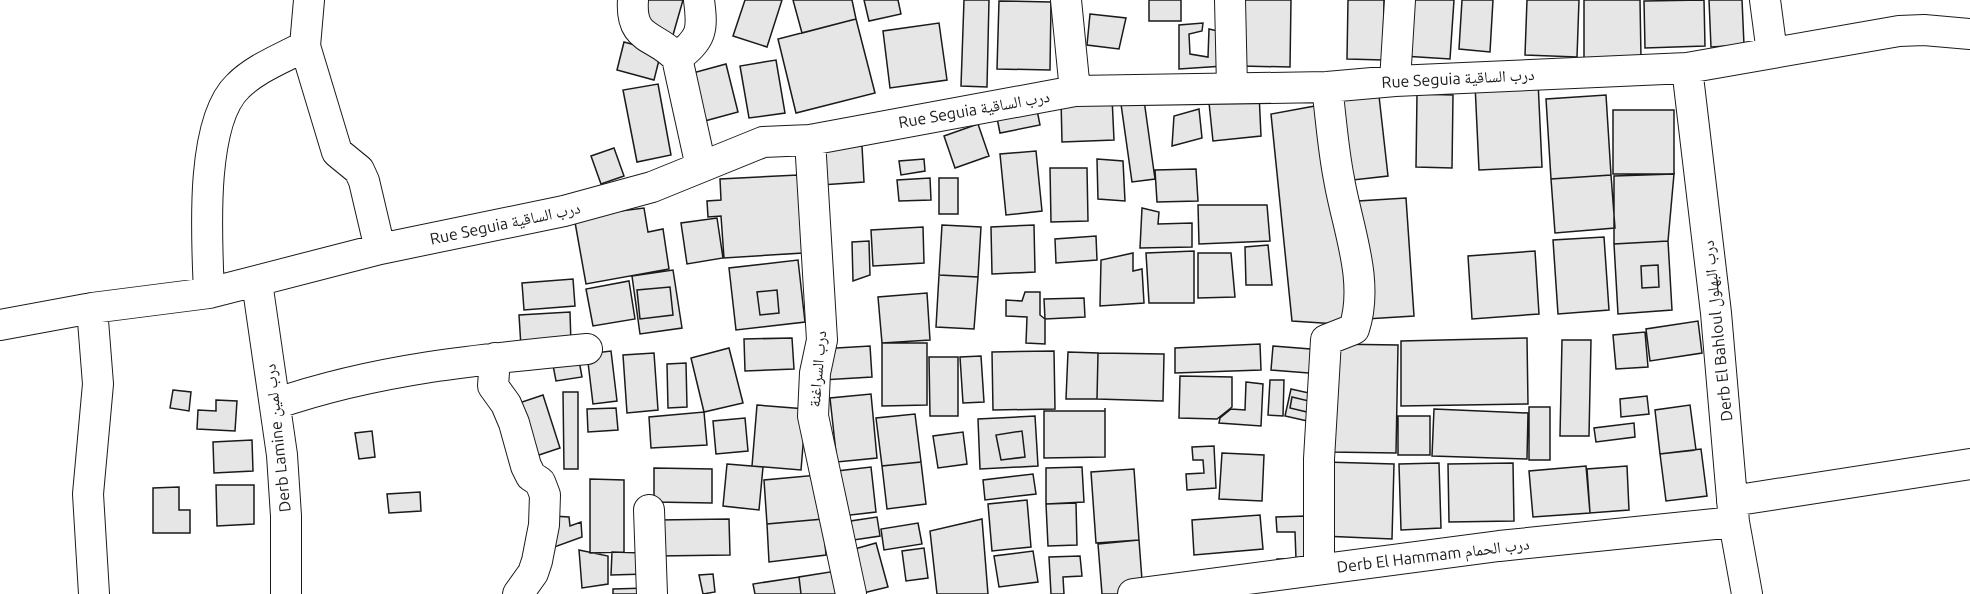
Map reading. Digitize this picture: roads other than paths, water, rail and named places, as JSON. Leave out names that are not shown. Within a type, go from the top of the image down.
[{"type":"street","points":[[309,0],[305,46],[337,152],[359,170],[364,181],[380,249]]},
{"type":"street","points":[[633,0],[633,18],[642,34],[677,58],[701,167]]},
{"type":"street","points":[[677,58],[699,37],[702,26],[699,0]]},
{"type":"street","points":[[1065,0],[1075,91]]},
{"type":"street","points":[[1230,0],[1232,87]]},
{"type":"street","points":[[1395,81],[1400,0]]},
{"type":"street","points":[[1765,0],[1772,52]]},
{"type":"street","name":"Rue Seguia درب الساقية","points":[[0,325],[92,308],[209,293],[380,249],[564,212],[652,187],[763,142],[810,140],[1075,91],[1327,87],[1395,81],[1687,68],[1899,31],[1924,30],[1970,34]]},
{"type":"street","points":[[209,293],[208,177],[227,99],[253,73],[305,46]]},
{"type":"street","name":"Derb El Bahloul درب البهلول","points":[[1687,68],[1716,313],[1733,512],[1747,594]]},
{"type":"street","points":[[1319,569],[1318,459],[1326,340],[1354,329],[1358,309],[1358,265],[1339,180],[1327,87]]},
{"type":"street","name":"درب السراغنة","points":[[810,140],[822,340],[815,373],[813,416],[851,594]]},
{"type":"street","name":"Derb Lamine درب لمين","points":[[256,282],[275,404],[286,516],[286,594]]},
{"type":"street","points":[[92,308],[98,384],[98,414],[88,494],[94,594]]},
{"type":"street","points":[[275,404],[314,390],[382,374],[495,358],[587,349]]},
{"type":"street","points":[[495,358],[493,386],[506,404],[514,423],[526,466],[531,476],[540,482],[545,495],[544,525],[537,561],[533,573],[518,594]]},
{"type":"street","name":"Derb El Hammam درب الحمام","points":[[1132,594],[1499,546],[1733,512],[1970,464]]},
{"type":"street","points":[[649,510],[652,594]]}]
